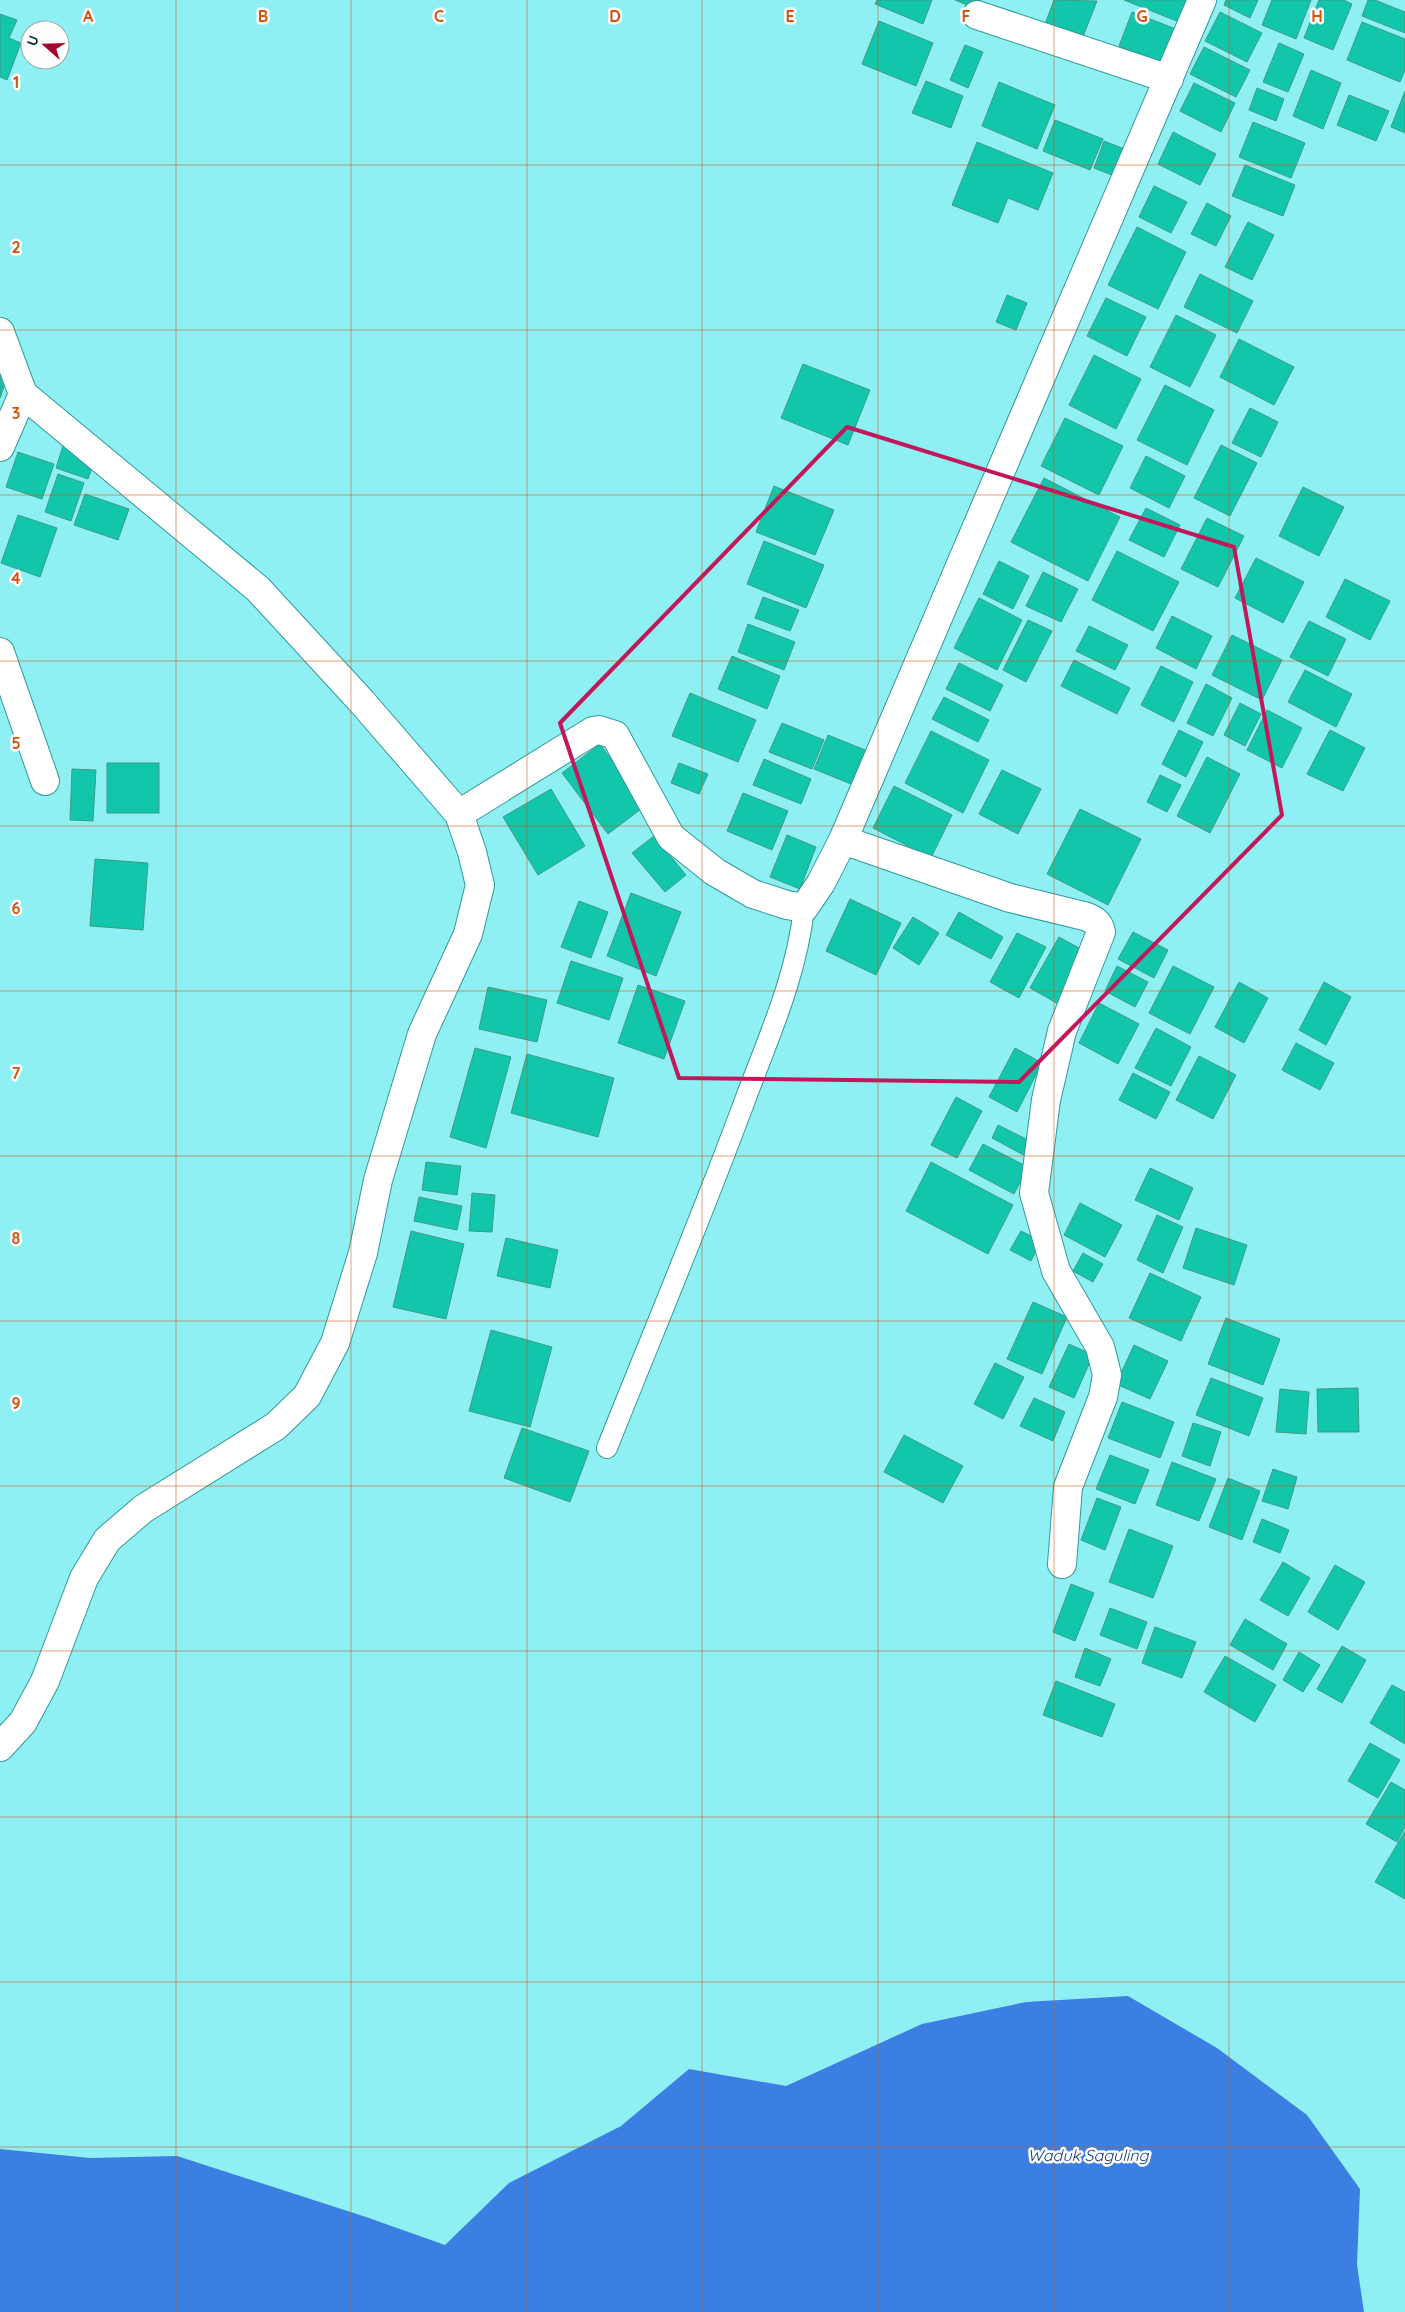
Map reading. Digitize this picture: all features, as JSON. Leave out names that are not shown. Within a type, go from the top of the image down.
[{"type":"street","points":[[459,814],[593,731],[607,731],[615,735],[671,837],[714,872],[753,894],[786,905],[804,908],[821,883],[843,840],[1202,0]]},
{"type":"street","points":[[977,15],[1169,79]]},
{"type":"street","points":[[0,332],[23,394],[258,589],[362,702],[459,814],[472,852],[480,885],[468,934],[422,1034],[378,1180],[363,1253],[335,1343],[307,1396],[276,1426],[143,1509],[108,1540],[84,1578],[45,1681],[23,1722],[0,1747]]},
{"type":"street","points":[[0,447],[23,394]]},
{"type":"street","points":[[0,652],[45,781]]},
{"type":"street","points":[[843,840],[1010,898],[1084,916],[1094,920],[1100,927],[1101,932],[1062,1031],[1046,1100],[1034,1193],[1056,1271],[1100,1347],[1107,1375],[1103,1397],[1068,1487],[1062,1564]]},
{"type":"lane","points":[[607,1448],[730,1142],[775,1020],[800,941],[804,908]]},
{"type":"highlighted area","points":[[847,427],[1234,547],[1282,815],[1019,1082],[679,1078],[560,723]]},
{"type":"water","name":"Waduk Saguling","points":[[1128,1996],[1217,2048],[1307,2115],[1360,2189],[1357,2265],[1364,2312],[0,2312],[0,2149],[90,2158],[177,2156],[366,2217],[445,2245],[509,2183],[621,2126],[689,2069],[786,2086],[922,2024],[1026,2002]]},
{"type":"building","points":[[877,0],[932,0],[923,24],[875,4]]},
{"type":"building","points":[[955,0],[980,0],[976,9]]},
{"type":"building","points":[[1054,0],[1097,1],[1079,47],[1042,32]]},
{"type":"building","points":[[1124,0],[1194,0],[1184,24]]},
{"type":"building","points":[[1226,0],[1258,0],[1250,18],[1224,5]]},
{"type":"building","points":[[1272,0],[1311,0],[1296,39],[1262,25]]},
{"type":"building","points":[[1319,0],[1344,0],[1352,4],[1333,50],[1304,38]]},
{"type":"building","points":[[1368,0],[1375,0],[1405,12],[1405,33],[1362,16]]},
{"type":"building","points":[[1132,12],[1176,29],[1162,64],[1119,46]]},
{"type":"building","points":[[1220,12],[1262,33],[1247,62],[1205,41]]},
{"type":"building","points":[[0,14],[17,20],[9,38],[20,43],[20,46],[7,80],[0,77]]},
{"type":"building","points":[[879,21],[933,43],[916,86],[862,64]]},
{"type":"building","points":[[1362,22],[1405,39],[1405,70],[1400,82],[1347,60]]},
{"type":"building","points":[[1279,43],[1304,54],[1288,92],[1263,82]]},
{"type":"building","points":[[965,45],[983,52],[968,88],[950,80]]},
{"type":"building","points":[[1204,47],[1250,70],[1236,97],[1190,74]]},
{"type":"building","points":[[1311,70],[1341,83],[1323,129],[1293,116]]},
{"type":"building","points":[[926,81],[963,96],[951,128],[912,113]]},
{"type":"building","points":[[999,82],[1055,105],[1037,149],[982,126]]},
{"type":"building","points":[[1194,83],[1235,103],[1221,132],[1180,111]]},
{"type":"building","points":[[1257,88],[1284,99],[1276,121],[1249,110]]},
{"type":"building","points":[[1405,91],[1405,133],[1391,127]]},
{"type":"building","points":[[1349,95],[1389,111],[1376,141],[1337,125]]},
{"type":"building","points":[[1055,120],[1103,139],[1090,170],[1043,151]]},
{"type":"building","points":[[1253,122],[1305,143],[1291,178],[1239,157]]},
{"type":"building","points":[[1173,132],[1216,154],[1200,185],[1158,164]]},
{"type":"building","points":[[1104,141],[1132,152],[1122,179],[1094,168]]},
{"type":"building","points":[[977,142],[1053,173],[1038,210],[1008,198],[998,223],[952,205]]},
{"type":"building","points":[[1245,165],[1295,185],[1283,216],[1232,196]]},
{"type":"building","points":[[1154,186],[1187,202],[1171,233],[1139,217]]},
{"type":"building","points":[[1207,203],[1231,216],[1216,246],[1191,234]]},
{"type":"building","points":[[1248,222],[1274,235],[1252,280],[1225,267]]},
{"type":"building","points":[[1137,227],[1186,252],[1158,309],[1108,285]]},
{"type":"building","points":[[1200,274],[1253,301],[1237,333],[1184,307]]},
{"type":"building","points":[[1007,295],[1027,303],[1016,330],[996,322]]},
{"type":"building","points":[[1106,298],[1146,317],[1127,356],[1087,336]]},
{"type":"building","points":[[1176,315],[1216,335],[1190,387],[1150,367]]},
{"type":"building","points":[[1239,339],[1294,367],[1274,405],[1220,377]]},
{"type":"building","points":[[1094,355],[1141,379],[1116,429],[1069,405]]},
{"type":"building","points":[[803,364],[870,390],[848,445],[781,418]]},
{"type":"building","points":[[0,372],[8,375],[0,398]]},
{"type":"building","points":[[1165,385],[1214,410],[1187,465],[1137,440]]},
{"type":"building","points":[[1250,408],[1278,422],[1261,457],[1232,443]]},
{"type":"building","points":[[1065,418],[1123,446],[1099,495],[1041,466]]},
{"type":"building","points":[[1221,445],[1257,463],[1230,516],[1194,498]]},
{"type":"building","points":[[63,446],[96,457],[88,479],[56,468]]},
{"type":"building","points":[[18,452],[54,464],[42,499],[6,487]]},
{"type":"building","points":[[1146,456],[1185,476],[1169,508],[1130,488]]},
{"type":"building","points":[[58,474],[84,483],[71,521],[45,512]]},
{"type":"building","points":[[1044,478],[1120,517],[1088,581],[1011,542]]},
{"type":"building","points":[[774,486],[834,510],[815,555],[756,532]]},
{"type":"building","points":[[1303,487],[1344,507],[1319,556],[1279,536]]},
{"type":"building","points":[[85,494],[129,509],[118,540],[74,525]]},
{"type":"building","points":[[1146,508],[1180,525],[1164,557],[1129,540]]},
{"type":"building","points":[[18,515],[57,528],[40,577],[1,563]]},
{"type":"building","points":[[1207,518],[1244,536],[1218,587],[1181,569]]},
{"type":"building","points":[[764,541],[824,565],[806,608],[747,584]]},
{"type":"building","points":[[1117,551],[1179,582],[1153,631],[1092,600]]},
{"type":"building","points":[[1256,558],[1304,582],[1283,623],[1235,598]]},
{"type":"building","points":[[999,561],[1029,576],[1013,609],[983,594]]},
{"type":"building","points":[[1043,572],[1078,589],[1061,622],[1026,606]]},
{"type":"building","points":[[1345,579],[1390,601],[1370,640],[1326,617]]},
{"type":"building","points":[[763,597],[799,610],[790,631],[755,618]]},
{"type":"building","points":[[979,598],[1022,620],[997,670],[954,648]]},
{"type":"building","points":[[1172,616],[1212,636],[1196,669],[1156,648]]},
{"type":"building","points":[[1028,620],[1052,631],[1026,682],[1003,670]]},
{"type":"building","points":[[1309,621],[1346,639],[1328,676],[1290,657]]},
{"type":"building","points":[[748,624],[795,642],[784,670],[738,652]]},
{"type":"building","points":[[1089,626],[1128,645],[1115,670],[1076,651]]},
{"type":"building","points":[[1232,635],[1282,660],[1262,700],[1212,675]]},
{"type":"building","points":[[732,656],[780,676],[767,709],[718,689]]},
{"type":"building","points":[[1074,660],[1130,688],[1117,714],[1061,686]]},
{"type":"building","points":[[959,663],[1003,685],[990,711],[946,689]]},
{"type":"building","points":[[1161,666],[1193,682],[1174,722],[1141,705]]},
{"type":"building","points":[[1305,670],[1352,694],[1336,727],[1288,702]]},
{"type":"building","points":[[1206,684],[1232,698],[1213,736],[1187,723]]},
{"type":"building","points":[[690,693],[756,720],[738,762],[672,736]]},
{"type":"building","points":[[944,697],[989,720],[978,742],[932,719]]},
{"type":"building","points":[[1240,703],[1261,714],[1245,746],[1224,735]]},
{"type":"building","points":[[1267,710],[1302,728],[1282,768],[1247,750]]},
{"type":"building","points":[[782,723],[824,740],[812,769],[769,752]]},
{"type":"building","points":[[1179,730],[1203,742],[1186,777],[1162,764]]},
{"type":"building","points":[[1330,730],[1365,748],[1343,791],[1307,774]]},
{"type":"building","points":[[931,731],[989,760],[963,813],[905,783]]},
{"type":"building","points":[[828,735],[875,754],[861,788],[814,769]]},
{"type":"building","points":[[600,744],[645,806],[608,834],[562,773]]},
{"type":"building","points":[[1207,757],[1240,774],[1210,833],[1177,816]]},
{"type":"building","points":[[764,759],[811,779],[801,804],[753,785]]},
{"type":"building","points":[[107,763],[159,763],[159,813],[107,813]]},
{"type":"building","points":[[679,763],[708,774],[699,794],[671,783]]},
{"type":"building","points":[[72,769],[96,770],[93,821],[70,820]]},
{"type":"building","points":[[1002,770],[1041,789],[1018,834],[979,814]]},
{"type":"building","points":[[1160,775],[1181,785],[1167,812],[1147,802]]},
{"type":"building","points":[[894,786],[952,815],[931,858],[873,828]]},
{"type":"building","points":[[551,789],[585,846],[538,875],[503,817]]},
{"type":"building","points":[[743,793],[788,811],[772,850],[727,831]]},
{"type":"building","points":[[1080,809],[1141,839],[1108,905],[1047,874]]},
{"type":"building","points":[[787,835],[816,847],[800,889],[770,877]]},
{"type":"building","points":[[654,836],[686,875],[665,892],[632,853]]},
{"type":"building","points":[[95,859],[148,863],[143,930],[90,926]]},
{"type":"building","points":[[631,893],[681,912],[656,976],[607,956]]},
{"type":"building","points":[[850,899],[901,923],[876,975],[826,951]]},
{"type":"building","points":[[579,901],[608,912],[591,958],[561,947]]},
{"type":"building","points":[[959,912],[1003,937],[991,959],[946,935]]},
{"type":"building","points":[[913,917],[939,933],[919,965],[893,948]]},
{"type":"building","points":[[1133,932],[1168,950],[1154,978],[1118,959]]},
{"type":"building","points":[[1017,933],[1046,947],[1019,998],[990,982]]},
{"type":"building","points":[[1059,937],[1090,954],[1062,1006],[1030,988]]},
{"type":"building","points":[[571,961],[623,978],[609,1020],[557,1003]]},
{"type":"building","points":[[1117,966],[1148,982],[1135,1007],[1105,991]]},
{"type":"building","points":[[1173,966],[1214,987],[1190,1034],[1149,1013]]},
{"type":"building","points":[[1239,982],[1268,998],[1244,1043],[1215,1027]]},
{"type":"building","points":[[1324,982],[1351,997],[1326,1045],[1299,1030]]},
{"type":"building","points":[[638,985],[685,1001],[664,1059],[618,1043]]},
{"type":"building","points":[[488,987],[547,1000],[537,1042],[479,1029]]},
{"type":"building","points":[[1099,1003],[1139,1024],[1118,1064],[1079,1043]]},
{"type":"building","points":[[1156,1028],[1191,1047],[1171,1086],[1135,1068]]},
{"type":"building","points":[[1296,1043],[1334,1063],[1320,1090],[1282,1070]]},
{"type":"building","points":[[475,1048],[511,1057],[486,1148],[450,1137]]},
{"type":"building","points":[[1015,1048],[1042,1063],[1017,1112],[989,1097]]},
{"type":"building","points":[[527,1054],[614,1078],[598,1137],[511,1113]]},
{"type":"building","points":[[1199,1056],[1236,1075],[1213,1119],[1176,1100]]},
{"type":"building","points":[[1133,1073],[1170,1092],[1156,1119],[1119,1100]]},
{"type":"building","points":[[956,1097],[982,1111],[957,1158],[931,1145]]},
{"type":"building","points":[[998,1125],[1036,1144],[1029,1158],[992,1138]]},
{"type":"building","points":[[983,1144],[1028,1167],[1014,1194],[969,1170]]},
{"type":"building","points":[[426,1162],[461,1166],[457,1195],[422,1190]]},
{"type":"building","points":[[931,1162],[1013,1205],[988,1254],[906,1211]]},
{"type":"building","points":[[1150,1168],[1193,1188],[1179,1220],[1135,1200]]},
{"type":"building","points":[[472,1193],[495,1195],[492,1232],[469,1231]]},
{"type":"building","points":[[419,1197],[462,1206],[457,1230],[414,1221]]},
{"type":"building","points":[[1080,1203],[1122,1225],[1105,1257],[1064,1235]]},
{"type":"building","points":[[1157,1215],[1183,1227],[1163,1273],[1137,1260]]},
{"type":"building","points":[[1196,1228],[1247,1245],[1234,1285],[1183,1268]]},
{"type":"building","points":[[411,1231],[464,1244],[446,1319],[393,1307]]},
{"type":"building","points":[[1021,1231],[1041,1241],[1031,1261],[1010,1250]]},
{"type":"building","points":[[506,1238],[558,1250],[550,1288],[497,1276]]},
{"type":"building","points":[[1083,1253],[1103,1264],[1093,1282],[1073,1271]]},
{"type":"building","points":[[1150,1273],[1201,1297],[1181,1341],[1129,1318]]},
{"type":"building","points":[[1033,1302],[1067,1317],[1042,1374],[1007,1359]]},
{"type":"building","points":[[1226,1318],[1280,1339],[1263,1385],[1208,1364]]},
{"type":"building","points":[[491,1330],[552,1347],[530,1427],[469,1411]]},
{"type":"building","points":[[1069,1344],[1093,1355],[1074,1398],[1049,1387]]},
{"type":"building","points":[[1134,1345],[1168,1361],[1150,1399],[1116,1384]]},
{"type":"building","points":[[995,1363],[1024,1377],[1003,1419],[974,1404]]},
{"type":"building","points":[[1211,1378],[1263,1398],[1249,1436],[1196,1415]]},
{"type":"building","points":[[1358,1388],[1359,1432],[1318,1432],[1317,1389]]},
{"type":"building","points":[[1280,1389],[1309,1392],[1306,1434],[1276,1432]]},
{"type":"building","points":[[1034,1398],[1065,1412],[1053,1441],[1020,1426]]},
{"type":"building","points":[[1122,1402],[1174,1422],[1160,1458],[1108,1438]]},
{"type":"building","points":[[1193,1423],[1221,1432],[1210,1466],[1182,1456]]},
{"type":"building","points":[[522,1428],[589,1451],[570,1502],[504,1478]]},
{"type":"building","points":[[904,1435],[963,1466],[943,1503],[884,1472]]},
{"type":"building","points":[[1110,1455],[1149,1470],[1135,1504],[1096,1489]]},
{"type":"building","points":[[1172,1462],[1216,1479],[1199,1521],[1156,1505]]},
{"type":"building","points":[[1273,1469],[1297,1477],[1288,1509],[1262,1501]]},
{"type":"building","points":[[1228,1478],[1260,1491],[1242,1540],[1209,1527]]},
{"type":"building","points":[[1097,1498],[1121,1507],[1105,1550],[1081,1540]]},
{"type":"building","points":[[1262,1519],[1289,1530],[1280,1553],[1253,1542]]},
{"type":"building","points":[[1129,1529],[1173,1546],[1153,1598],[1109,1582]]},
{"type":"building","points":[[1283,1562],[1310,1578],[1288,1616],[1260,1600]]},
{"type":"building","points":[[1335,1565],[1365,1582],[1338,1630],[1308,1612]]},
{"type":"building","points":[[1071,1584],[1094,1593],[1075,1641],[1053,1632]]},
{"type":"building","points":[[1110,1608],[1147,1622],[1137,1649],[1100,1635]]},
{"type":"building","points":[[1245,1619],[1287,1644],[1273,1670],[1230,1645]]},
{"type":"building","points":[[1155,1627],[1196,1642],[1182,1678],[1142,1663]]},
{"type":"building","points":[[1342,1646],[1366,1660],[1342,1703],[1317,1689]]},
{"type":"building","points":[[1085,1648],[1111,1659],[1100,1686],[1075,1677]]},
{"type":"building","points":[[1299,1652],[1320,1665],[1303,1692],[1283,1680]]},
{"type":"building","points":[[1225,1656],[1276,1685],[1255,1722],[1204,1692]]},
{"type":"building","points":[[1056,1681],[1115,1704],[1102,1737],[1043,1715]]},
{"type":"building","points":[[1392,1685],[1405,1692],[1405,1744],[1370,1723]]},
{"type":"building","points":[[1370,1743],[1400,1760],[1378,1798],[1348,1781]]},
{"type":"building","points":[[1391,1782],[1405,1790],[1405,1827],[1397,1842],[1366,1824]]},
{"type":"building","points":[[1405,1831],[1405,1899],[1375,1882]]}]
